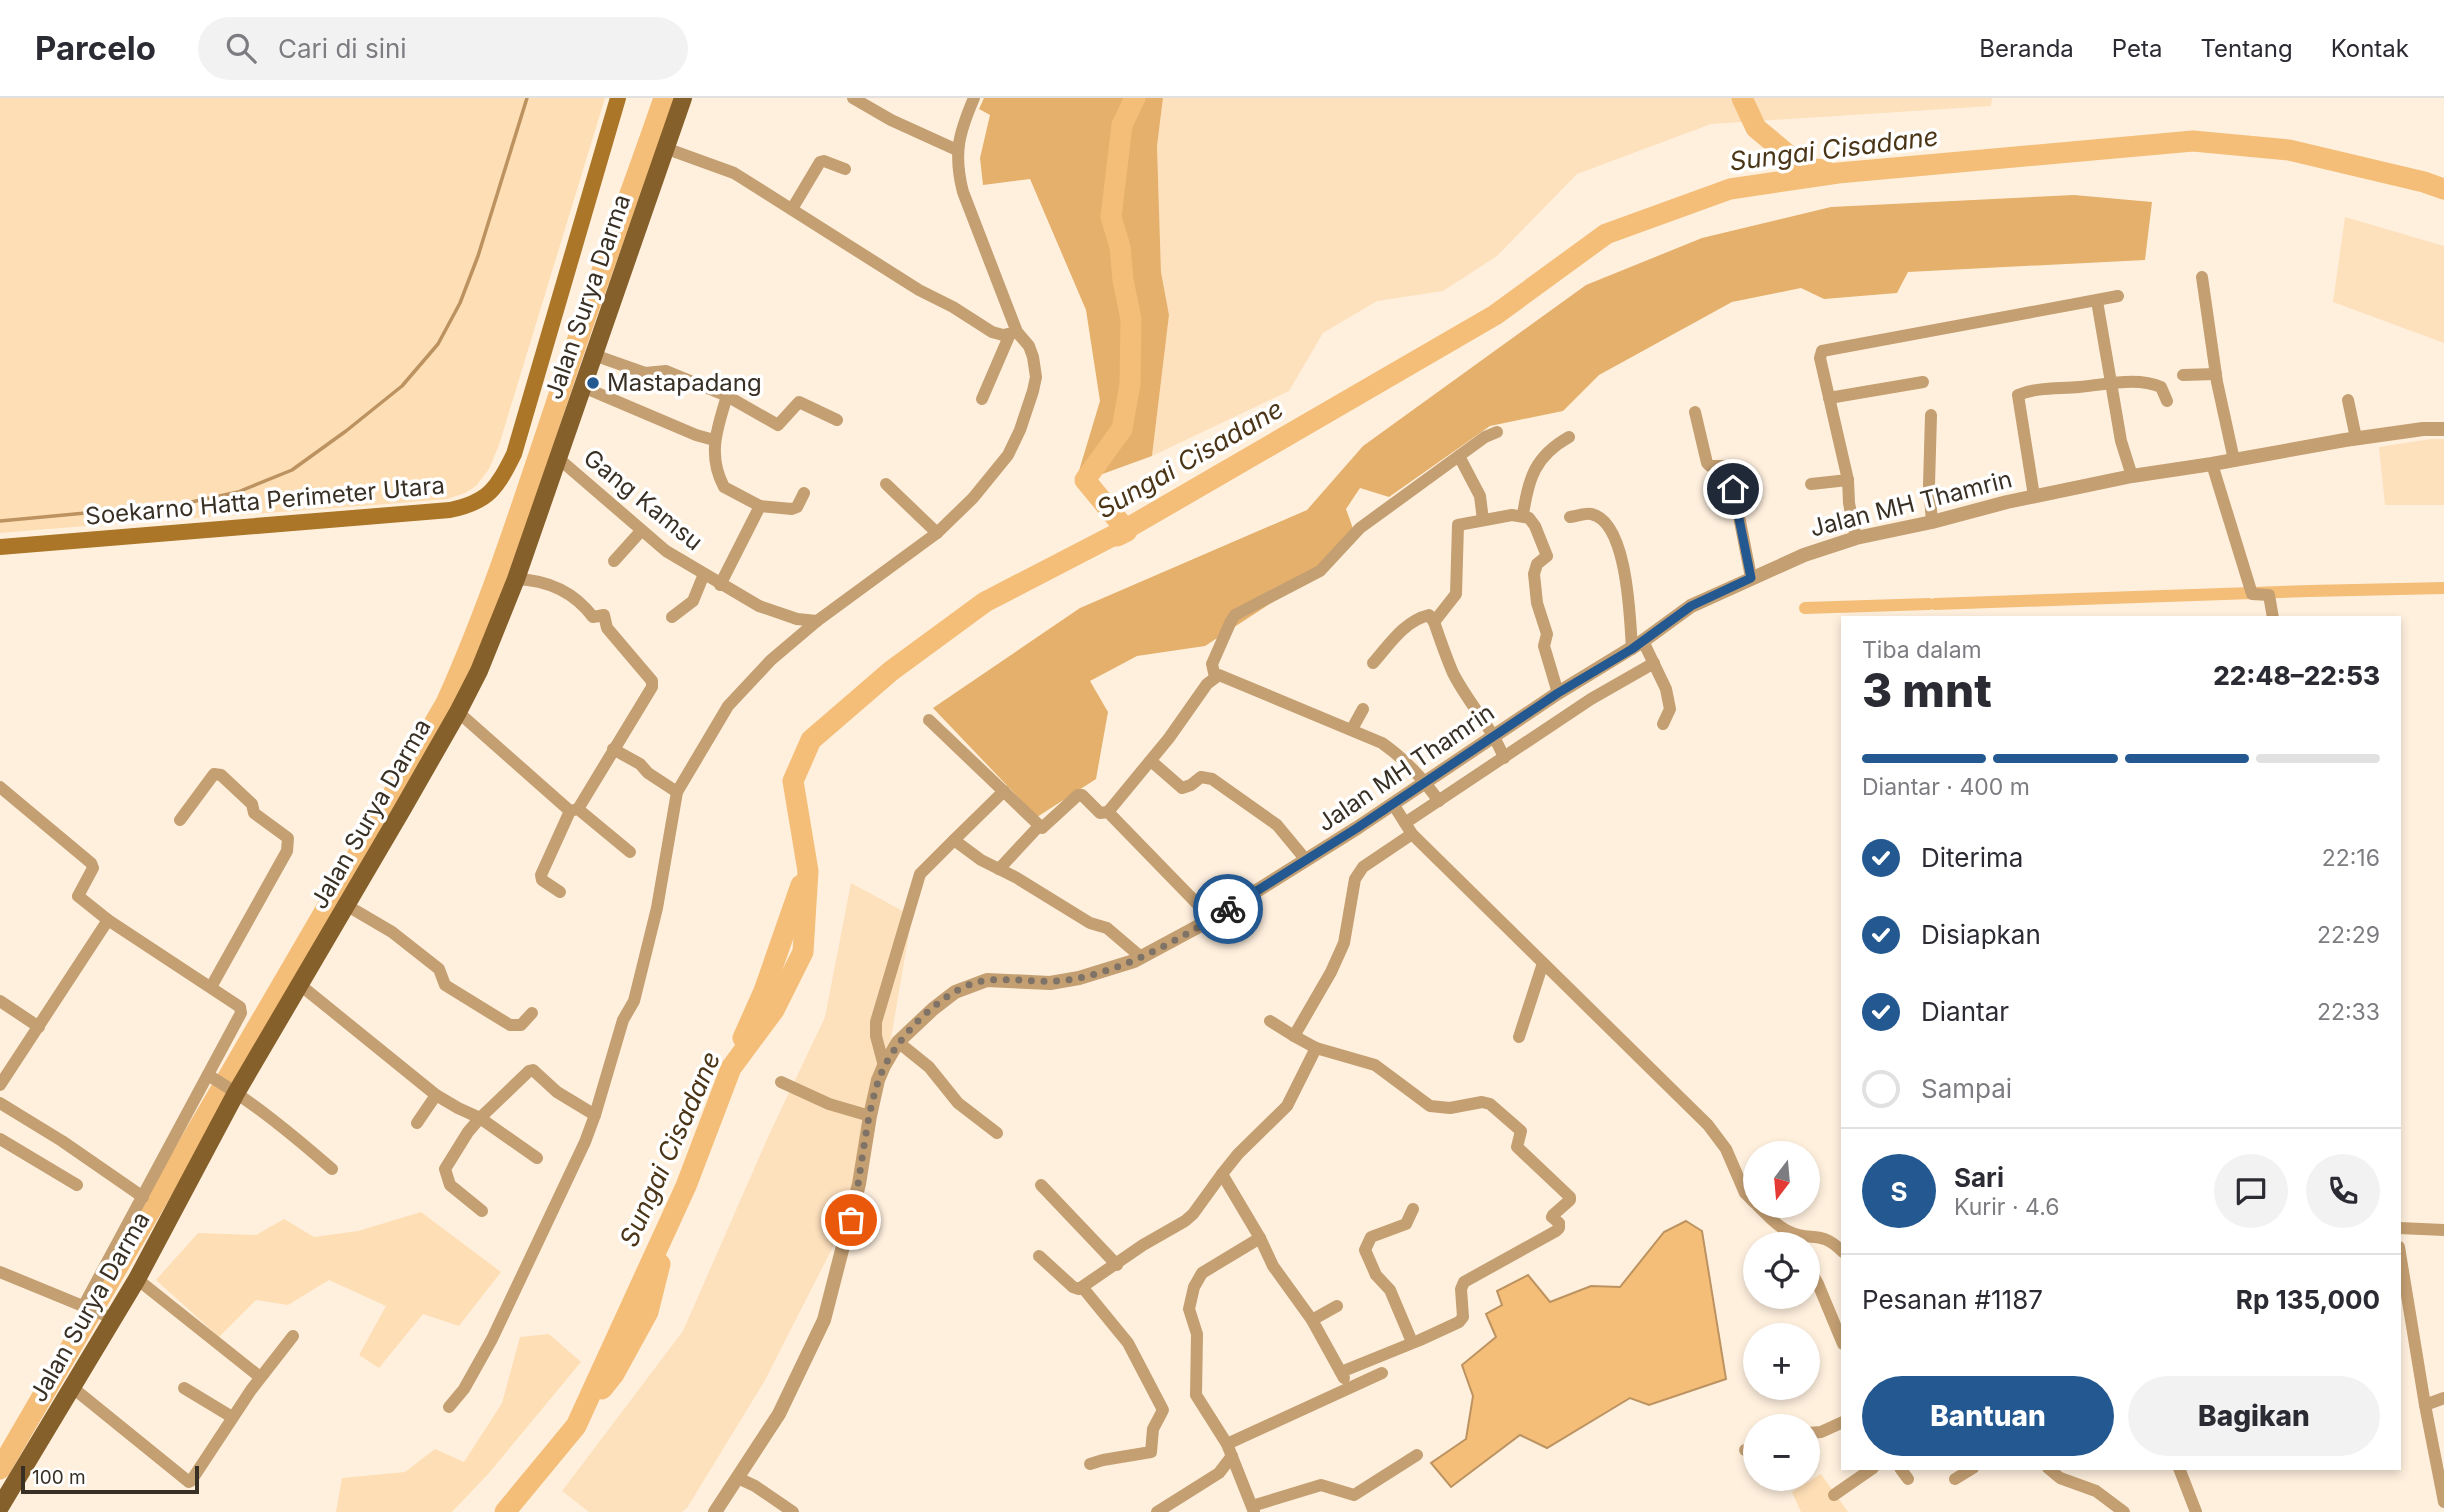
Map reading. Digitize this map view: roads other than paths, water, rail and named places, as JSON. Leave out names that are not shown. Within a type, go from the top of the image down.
[{"type":"main road","name":"Soekarno Hatta Perimeter Utara","points":[[0,547],[450,510],[470,506],[487,497],[499,483],[513,454],[618,98]]},
{"type":"main road","name":"Jalan Surya Darma","points":[[5,1508],[73,1388],[109,1316],[137,1279],[233,1091],[346,905],[458,712],[486,656],[516,579],[683,98]]},
{"type":"street","points":[[853,98],[891,120],[957,150]]},
{"type":"street","points":[[449,1407],[464,1389],[492,1339],[595,1115],[623,1020],[634,1001],[657,908],[677,792],[728,706],[771,660],[817,621],[937,533],[973,498],[1000,466],[1020,430],[1036,377],[1033,357],[1029,346],[1014,333],[962,192],[958,171],[960,131],[974,98]]},
{"type":"street","points":[[665,148],[734,173],[919,290],[953,307],[992,332],[1014,333]]},
{"type":"street","points":[[792,209],[820,162],[845,169]]},
{"type":"street","points":[[2202,277],[2216,374],[2234,460]]},
{"type":"street","points":[[1856,538],[1849,503],[1848,480],[1820,358],[1822,351],[2118,296]]},
{"type":"street","points":[[2097,301],[2121,441],[2132,476]]},
{"type":"street","points":[[982,399],[1014,333]]},
{"type":"street","points":[[594,355],[645,373],[666,370],[727,396],[778,425],[799,402],[837,420]]},
{"type":"street","points":[[2183,375],[2216,374]]},
{"type":"street","points":[[1829,398],[1923,382]]},
{"type":"street","points":[[2035,496],[2018,395],[2051,388],[2110,382],[2154,384],[2161,387],[2168,401]]},
{"type":"street","points":[[583,387],[696,435],[714,440]]},
{"type":"street","points":[[727,396],[714,440],[715,468],[724,488],[760,506],[792,509],[797,507],[804,493]]},
{"type":"street","points":[[2348,400],[2356,438]]},
{"type":"street","points":[[1695,412],[1707,463],[1710,466],[1727,466],[1730,471],[1751,578]]},
{"type":"street","points":[[1931,415],[1929,485],[1932,522]]},
{"type":"street","name":"Jalan MH Thamrin","points":[[715,1512],[779,1414],[824,1320],[859,1184],[870,1116],[884,1066],[898,1042],[955,992],[987,980],[1050,983],[1079,978],[1141,957],[1212,919],[1306,860],[1402,819],[1433,791],[1500,747],[1558,693],[1645,651],[1691,606],[1804,555],[1856,538],[2132,476],[2356,438],[2423,429],[2444,429]]},
{"type":"street","points":[[929,720],[1042,828],[1080,794],[1100,814],[1108,812],[1151,761],[1214,677],[1212,664],[1235,615],[1320,571],[1360,528],[1485,437],[1497,432]]},
{"type":"street","points":[[1523,515],[1526,490],[1534,469],[1544,457],[1569,437]]},
{"type":"street","points":[[1459,456],[1480,496],[1483,520]]},
{"type":"street","name":"Gang Kamsu","points":[[558,458],[666,551],[720,585],[775,613],[817,621]]},
{"type":"street","points":[[2212,464],[2252,594],[2269,594],[2273,616]]},
{"type":"street","points":[[1811,484],[1848,480]]},
{"type":"street","points":[[886,484],[937,533]]},
{"type":"street","points":[[720,585],[760,506]]},
{"type":"street","points":[[1570,517],[1590,514],[1597,516],[1607,526],[1618,545],[1629,607],[1645,651],[1666,689],[1670,709],[1663,724]]},
{"type":"street","points":[[1434,622],[1456,594],[1458,525],[1512,515],[1529,517],[1547,556],[1537,564],[1534,574],[1537,603],[1547,634],[1544,646],[1558,693]]},
{"type":"street","points":[[614,561],[641,531]]},
{"type":"street","points":[[672,617],[693,601],[704,574]]},
{"type":"street","points":[[516,579],[545,583],[574,597],[593,617],[604,615],[607,628],[652,681],[652,687],[574,810],[541,875],[542,880],[560,892]]},
{"type":"street","points":[[1373,663],[1401,631],[1429,615],[1453,673],[1500,747]]},
{"type":"street","points":[[1294,1036],[1331,972],[1344,943],[1355,879],[1402,819],[1433,791],[1500,747],[1591,699],[1645,651]]},
{"type":"street","points":[[1214,677],[1223,676],[1382,743],[1404,759],[1433,791]]},
{"type":"street","points":[[1352,729],[1363,709]]},
{"type":"street","points":[[458,712],[574,810],[630,852]]},
{"type":"street","points":[[613,749],[640,764],[648,773],[677,792]]},
{"type":"street","points":[[1151,761],[1182,788],[1201,777],[1212,779],[1277,825],[1306,860]]},
{"type":"street","points":[[180,820],[214,774],[221,775],[252,804],[254,813],[288,838],[287,851],[211,987]]},
{"type":"street","points":[[0,787],[91,863],[93,868],[78,896],[108,920],[240,1007],[241,1013],[212,1078],[143,1197],[86,1305]]},
{"type":"street","points":[[884,1066],[876,1036],[876,1022],[920,874],[1004,792]]},
{"type":"street","points":[[1108,812],[1212,919]]},
{"type":"street","points":[[1402,819],[1543,963],[1708,1125],[1726,1149],[1743,1188]]},
{"type":"street","points":[[999,869],[1039,826]]},
{"type":"street","points":[[954,839],[981,860],[1088,922],[1107,928],[1141,957]]},
{"type":"street","points":[[346,905],[392,932],[439,969],[445,985],[510,1024],[522,1025],[532,1013]]},
{"type":"street","points":[[0,1085],[108,920]]},
{"type":"street","points":[[1519,1037],[1543,963]]},
{"type":"street","points":[[299,984],[436,1095],[480,1118],[537,1158]]},
{"type":"street","points":[[0,1000],[40,1027]]},
{"type":"street","points":[[1270,1021],[1316,1048],[1375,1065],[1430,1106],[1450,1108],[1482,1102],[1490,1104],[1521,1131],[1517,1147],[1570,1197],[1552,1217],[1559,1223],[1556,1231],[1464,1282],[1461,1289],[1464,1317],[1459,1322],[1341,1372]]},
{"type":"street","points":[[898,1042],[929,1067],[958,1103],[998,1133]]},
{"type":"street","points":[[1039,1256],[1073,1287],[1079,1289],[1143,1245],[1185,1221],[1238,1154],[1287,1106],[1316,1048]]},
{"type":"street","points":[[482,1210],[450,1185],[445,1169],[468,1132],[511,1086],[533,1070],[557,1092],[595,1115]]},
{"type":"street","points":[[212,1078],[297,1138],[332,1169]]},
{"type":"street","points":[[781,1082],[829,1104],[870,1116]]},
{"type":"street","points":[[417,1123],[436,1095]]},
{"type":"street","points":[[0,1104],[62,1141],[143,1197]]},
{"type":"street","points":[[0,1139],[77,1185]]},
{"type":"street","points":[[1222,1174],[1260,1238],[1273,1266],[1312,1320],[1349,1388]]},
{"type":"street","points":[[1041,1185],[1117,1265]]},
{"type":"street","points":[[1412,1342],[1390,1290],[1376,1275],[1365,1250],[1371,1237],[1406,1224],[1413,1209]]},
{"type":"street","points":[[1773,1218],[1789,1232]]},
{"type":"street","points":[[2401,1228],[2444,1230]]},
{"type":"street","points":[[1820,1236],[1830,1240],[1841,1250]]},
{"type":"street","points":[[1260,1238],[1202,1273],[1194,1287],[1189,1309],[1197,1334],[1196,1395],[1230,1450],[1253,1509],[1321,1485],[1354,1495],[1418,1455]]},
{"type":"street","points":[[2401,1259],[2444,1502]]},
{"type":"street","points":[[0,1272],[109,1316]]},
{"type":"street","points":[[137,1279],[260,1377]]},
{"type":"street","points":[[1083,1287],[1128,1343],[1163,1410],[1153,1429],[1151,1452],[1090,1464]]},
{"type":"street","points":[[1820,1289],[1841,1338]]},
{"type":"street","points":[[1312,1320],[1337,1306]]},
{"type":"street","points":[[73,1388],[189,1482],[260,1377],[293,1336]]},
{"type":"street","points":[[1157,1512],[1219,1473],[1230,1450],[1382,1373]]},
{"type":"street","points":[[184,1388],[233,1417]]},
{"type":"street","points":[[2425,1405],[2444,1398]]},
{"type":"street","points":[[1820,1432],[1841,1423]]},
{"type":"street","points":[[1834,1495],[1870,1470]]},
{"type":"street","points":[[1955,1479],[1970,1470]]},
{"type":"street","points":[[2050,1470],[2060,1478],[2096,1491],[2124,1512]]},
{"type":"street","points":[[2180,1470],[2196,1512]]},
{"type":"street","points":[[738,1478],[755,1486],[793,1512]]},
{"type":"waterway","points":[[0,521],[182,504],[238,492],[292,470],[346,431],[402,386],[438,344],[460,303],[478,256],[527,98]]},
{"type":"waterway","points":[[0,1469],[446,703],[501,566],[664,98]]},
{"type":"waterway","points":[[1117,536],[1127,531],[1085,480],[1122,429],[1130,384],[1131,319],[1120,247],[1111,217],[1122,125],[1135,98]]},
{"type":"waterway","points":[[1742,98],[1756,128],[1804,168],[1825,170]]},
{"type":"waterway","name":"Sungai Cisadane","points":[[505,1512],[576,1426],[686,1186],[731,1068],[774,1010],[803,952],[808,871],[793,781],[811,740],[891,671],[985,602],[1126,529],[1495,315],[1606,234],[1730,189],[1838,173],[2193,141],[2289,150],[2444,189]]},
{"type":"waterway","points":[[1935,604],[2444,588]]},
{"type":"waterway","points":[[1805,608],[1929,604]]},
{"type":"waterway","points":[[743,1038],[764,991],[801,885]]},
{"type":"waterway","points":[[602,1389],[614,1374],[648,1312],[660,1264]]},
{"type":"place","name":"Mastapadang","points":[[593,383]]}]
